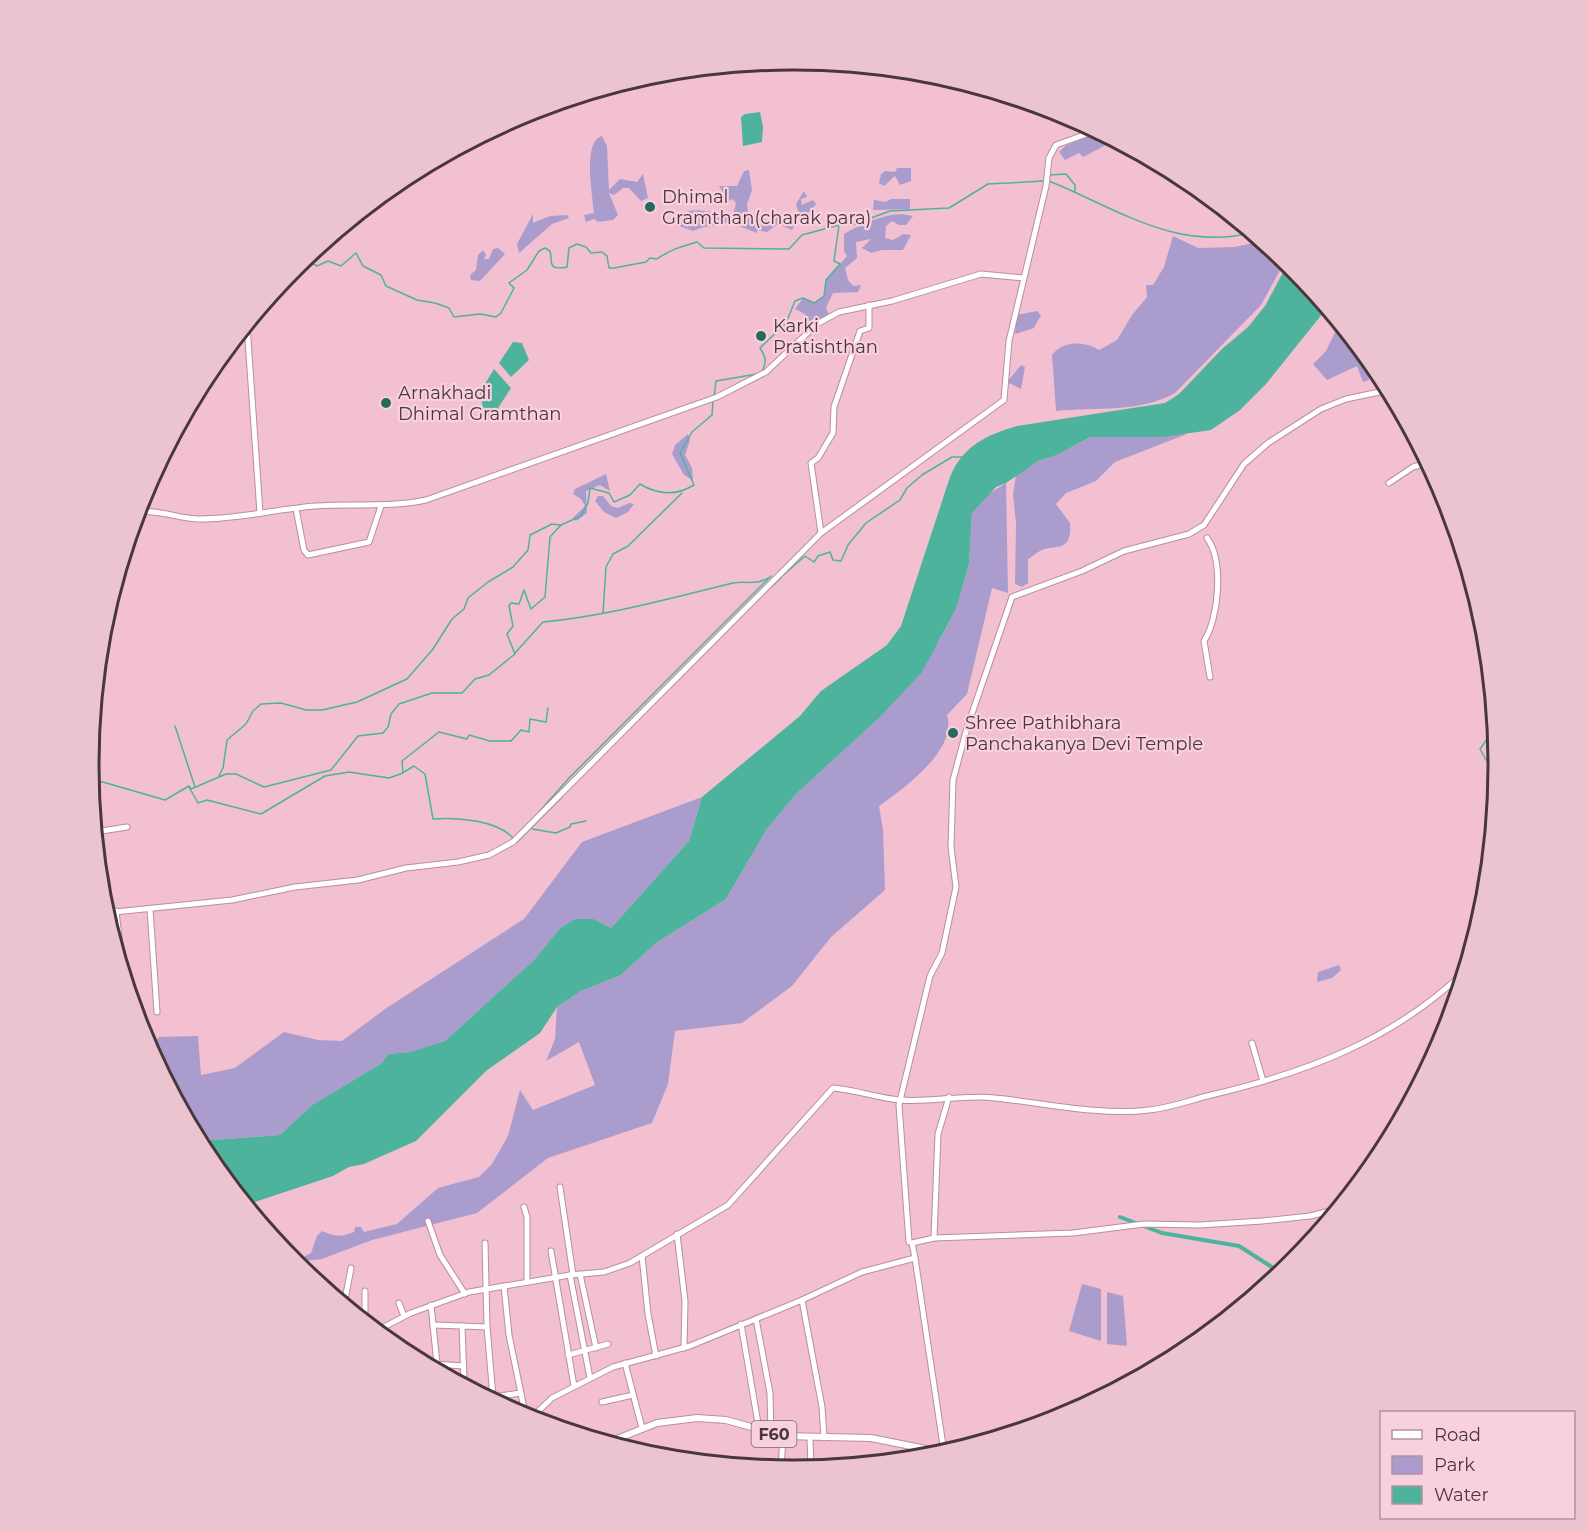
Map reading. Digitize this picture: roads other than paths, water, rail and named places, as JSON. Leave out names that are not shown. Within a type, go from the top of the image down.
[{"type":"main road","name":"F60","points":[[619,1438],[642,1428],[678,1419],[697,1418],[726,1420],[783,1436],[871,1438],[922,1448]]},
{"type":"street","points":[[118,926],[116,911],[232,900],[295,887],[358,880],[400,869],[458,862],[497,852],[513,842],[821,533],[1004,400],[1008,345],[1046,186],[1049,158],[1056,145],[1085,135]]},
{"type":"street","points":[[146,512],[169,513],[197,519],[316,506],[381,506],[426,500],[717,397],[766,372],[816,324],[839,312],[901,298],[981,274],[1023,278]]},
{"type":"street","points":[[821,533],[811,463],[818,458],[833,433],[834,407],[846,371],[860,331],[869,328],[869,305]]},
{"type":"street","points":[[248,335],[260,513]]},
{"type":"street","points":[[944,1444],[915,1258],[912,1243],[909,1242],[901,1100],[930,976],[942,953],[956,887],[951,847],[953,780],[967,728],[1012,597],[1082,571],[1124,551],[1189,534],[1204,525],[1244,464],[1268,443],[1320,409],[1346,399],[1379,392]]},
{"type":"street","points":[[1389,483],[1413,467],[1420,465]]},
{"type":"street","points":[[296,509],[303,550],[308,555],[369,542],[381,506]]},
{"type":"street","points":[[1207,538],[1218,569],[1215,608],[1209,633],[1204,641],[1210,677]]},
{"type":"street","points":[[102,831],[127,827]]},
{"type":"street","points":[[150,909],[157,1012]]},
{"type":"street","points":[[384,1327],[431,1305],[465,1294],[527,1282],[604,1272],[630,1263],[728,1205],[833,1088],[901,1100],[949,1096],[1150,1110],[1323,1063],[1369,1041],[1418,1012],[1455,980]]},
{"type":"street","points":[[1252,1042],[1263,1081]]},
{"type":"street","points":[[934,1239],[938,1134],[949,1096]]},
{"type":"street","points":[[560,1187],[572,1275],[591,1378]]},
{"type":"street","points":[[524,1207],[527,1217],[527,1282]]},
{"type":"street","points":[[912,1243],[934,1239],[1073,1233],[1144,1224],[1200,1225],[1262,1221],[1326,1212]]},
{"type":"street","points":[[428,1221],[440,1255],[465,1294]]},
{"type":"street","points":[[677,1234],[685,1301],[684,1348]]},
{"type":"street","points":[[485,1243],[493,1392]]},
{"type":"street","points":[[551,1251],[553,1278],[574,1386]]},
{"type":"street","points":[[642,1256],[648,1314],[656,1356]]},
{"type":"street","points":[[537,1411],[552,1398],[625,1363],[684,1348],[802,1300],[861,1272],[915,1258]]},
{"type":"street","points":[[346,1297],[351,1268]]},
{"type":"street","points":[[580,1274],[596,1348]]},
{"type":"street","points":[[504,1286],[509,1335],[525,1406]]},
{"type":"street","points":[[365,1291],[365,1313]]},
{"type":"street","points":[[802,1300],[822,1407],[824,1438]]},
{"type":"street","points":[[399,1304],[404,1316]]},
{"type":"street","points":[[431,1305],[436,1361]]},
{"type":"street","points":[[756,1318],[770,1393],[771,1433]]},
{"type":"street","points":[[741,1324],[759,1429]]},
{"type":"street","points":[[433,1325],[488,1327]]},
{"type":"street","points":[[462,1326],[464,1377]]},
{"type":"street","points":[[568,1355],[608,1344]]},
{"type":"street","points":[[625,1363],[642,1428]]},
{"type":"street","points":[[442,1364],[463,1366]]},
{"type":"street","points":[[503,1397],[521,1393]]},
{"type":"street","points":[[602,1402],[633,1395]]},
{"type":"street","points":[[782,1460],[783,1436]]},
{"type":"street","points":[[810,1438],[811,1460]]},
{"type":"water","points":[[760,112],[763,127],[762,142],[743,146],[741,117],[745,114]]},
{"type":"water","points":[[1283,272],[1322,314],[1266,384],[1240,410],[1211,430],[1163,437],[1090,437],[1057,455],[1038,461],[1006,483],[996,487],[972,513],[969,564],[956,609],[922,672],[878,719],[795,795],[767,829],[726,899],[656,943],[621,975],[581,991],[557,1007],[540,1033],[486,1071],[416,1141],[364,1164],[349,1167],[333,1176],[253,1203],[209,1140],[280,1135],[312,1105],[382,1063],[388,1054],[410,1052],[445,1041],[534,960],[560,928],[575,919],[594,919],[611,928],[689,841],[702,797],[800,716],[821,691],[887,645],[901,626],[950,477],[955,466],[969,450],[995,433],[1017,426],[1165,403],[1179,394],[1222,349],[1248,327],[1265,306]]},
{"type":"water","points":[[513,342],[522,343],[529,360],[511,377],[499,363]]},
{"type":"water","points":[[494,369],[511,388],[491,419],[485,419],[480,392]]},
{"type":"waterway","points":[[1049,175],[1066,174],[1075,185],[1075,191]]},
{"type":"waterway","points":[[313,264],[317,266],[328,261],[341,266],[356,253],[363,266],[381,275],[386,286],[417,300],[449,308],[454,317],[480,314],[496,317],[501,313],[514,288],[509,283],[527,270],[539,251],[545,248],[550,251],[551,262],[556,268],[567,267],[569,248],[577,244],[586,247],[591,253],[602,252],[607,256],[609,268],[646,262],[650,258],[657,259],[671,251],[697,242],[704,248],[789,249],[802,235],[839,225],[852,225],[890,211],[949,208],[988,184],[1044,181]]},
{"type":"waterway","points":[[1049,181],[1122,214],[1171,232],[1223,237],[1242,234]]},
{"type":"waterway","points":[[762,372],[765,360],[760,348],[786,323],[795,301],[803,298],[814,303],[824,296],[826,280],[840,264],[834,261],[839,225]]},
{"type":"waterway","points":[[714,397],[716,381],[757,374]]},
{"type":"waterway","points":[[99,781],[165,800],[189,786],[191,789],[226,774],[236,774],[264,787],[331,770],[358,736],[383,733],[388,727],[391,714],[399,704],[432,693],[462,693],[475,679],[489,675],[515,654],[507,634],[513,626],[509,606],[511,603],[519,604],[524,590],[531,609],[545,597],[550,537],[561,525],[581,516],[588,503],[590,488],[609,493],[614,502],[630,495],[640,484],[667,493],[687,489],[694,485],[680,453],[692,432],[712,415],[713,401]]},
{"type":"waterway","points":[[781,577],[805,556],[814,562],[818,556],[830,552],[833,560],[841,561],[848,545],[866,523],[900,500],[907,488],[922,475],[952,457],[962,457]]},
{"type":"waterway","points":[[603,613],[606,567],[613,554],[628,546],[682,493]]},
{"type":"waterway","points":[[433,649],[452,619],[464,609],[468,598],[488,582],[513,567],[528,550],[530,535],[552,524],[560,525]]},
{"type":"waterway","points":[[539,812],[569,778],[771,576]]},
{"type":"waterway","points":[[515,653],[543,622],[615,611],[733,583],[756,582],[768,578]]},
{"type":"waterway","points":[[770,588],[781,578]]},
{"type":"waterway","points":[[219,776],[223,768],[227,740],[246,724],[253,711],[261,704],[281,703],[306,710],[322,710],[357,702],[407,679],[433,649]]},
{"type":"waterway","points":[[189,787],[198,803],[207,800],[261,814],[325,776],[349,772],[389,778],[403,773],[402,761],[439,732],[467,739],[469,735],[490,741],[511,741],[521,730],[529,732],[530,719],[546,722],[548,708]]},
{"type":"waterway","points":[[175,726],[195,787]]},
{"type":"waterway","points":[[1486,760],[1480,749],[1487,739]]},
{"type":"waterway","points":[[404,772],[414,766],[425,774],[433,819],[476,821],[497,827],[513,838]]},
{"type":"waterway","points":[[517,842],[562,797]]},
{"type":"waterway","points":[[532,829],[556,833],[570,827],[571,824],[586,821]]},
{"type":"waterway","points":[[1120,1217],[1162,1233],[1239,1246],[1273,1268]]},
{"type":"place","name":"Dhimal Gramthan(charak para)","points":[[650,207]]},
{"type":"place","name":"Karki Pratishthan","points":[[761,336]]},
{"type":"place","name":"Arnakhadi Dhimal Gramthan","points":[[386,403]]},
{"type":"place","name":"Shree Pathibhara Panchakanya Devi Temple","points":[[953,733]]}]
